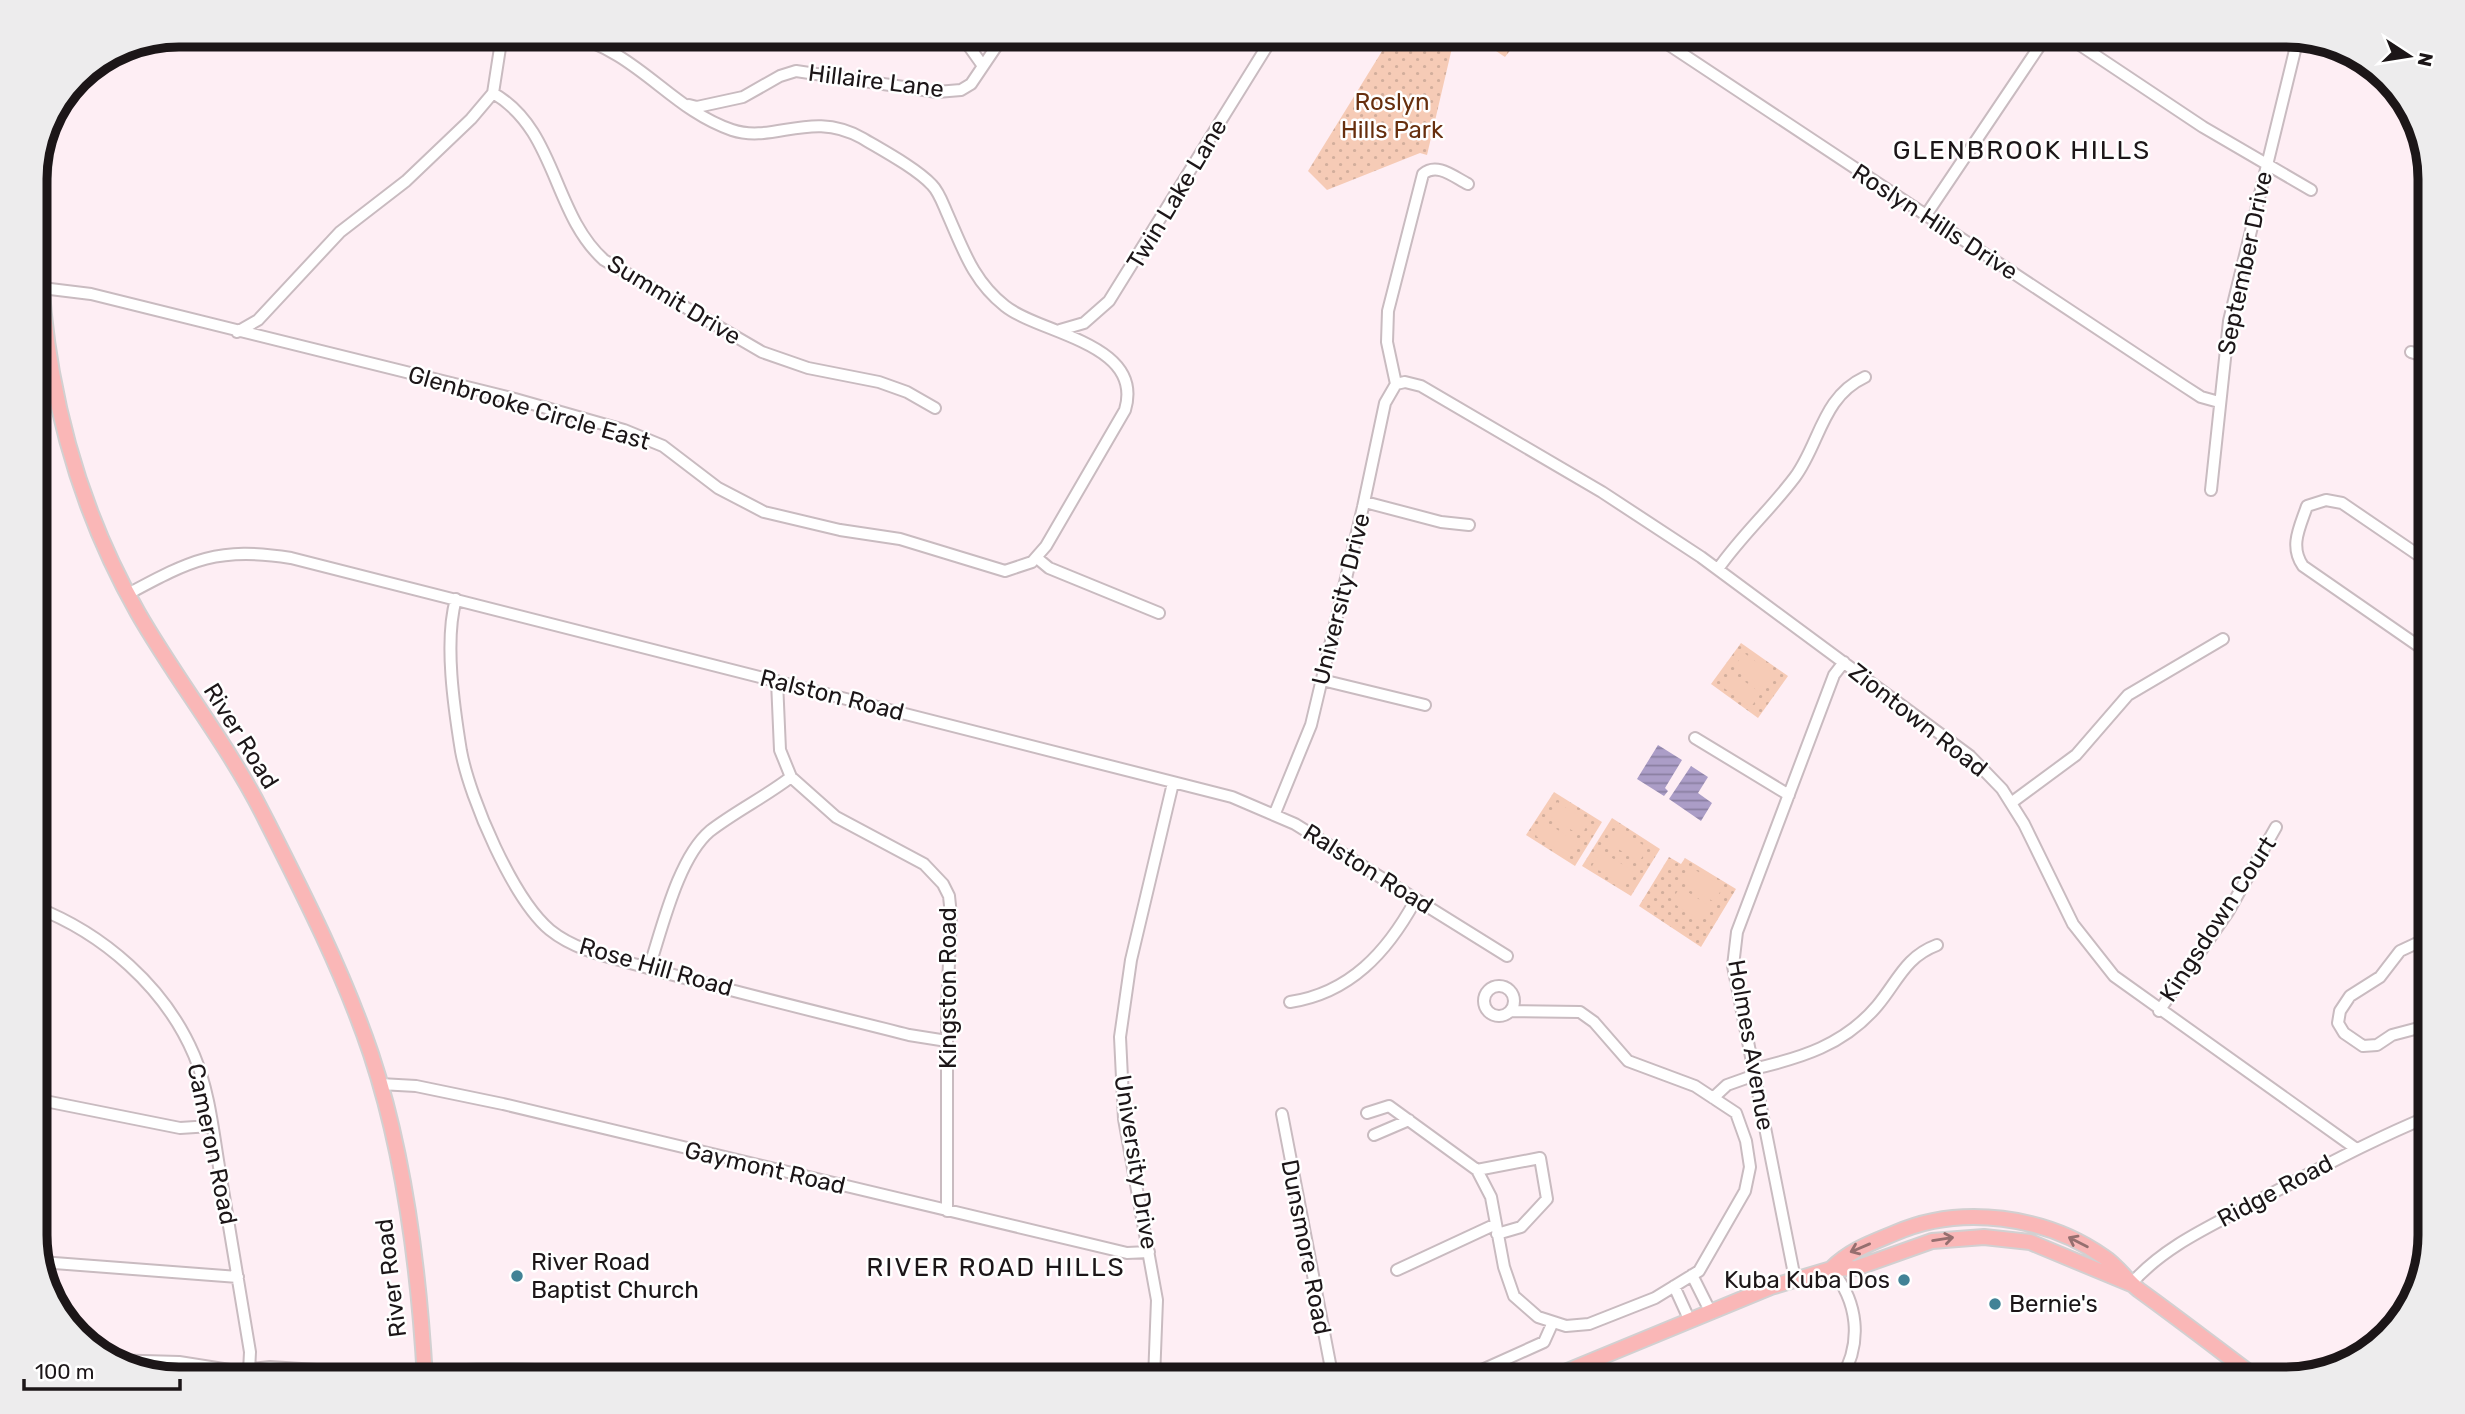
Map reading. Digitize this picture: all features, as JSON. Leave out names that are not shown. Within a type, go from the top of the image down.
[{"type":"main road","name":"River Road","points":[[48,341],[56,391],[83,489],[128,594],[260,809],[346,989],[380,1084],[406,1210],[425,1367]]},
{"type":"main road","points":[[1576,1367],[1689,1319],[1795,1279],[1831,1269],[1856,1268],[1932,1241],[1984,1237],[2047,1246],[2107,1276],[2131,1284],[2243,1367]]},
{"type":"street","points":[[237,332],[258,320],[340,232],[406,181],[443,147],[493,93],[501,47]]},
{"type":"street","points":[[603,47],[614,51],[712,121],[744,133],[810,125],[840,129],[859,137],[933,186],[966,261],[988,291],[1020,315],[1060,330],[1111,359],[1126,385],[1127,404],[1118,425],[1037,558],[1048,568],[1159,613]]},
{"type":"street","points":[[970,47],[983,65]]},
{"type":"street","name":"Hillaire Lane","points":[[687,104],[697,107],[743,97],[785,74],[801,71],[865,84],[951,93],[968,86],[996,47]]},
{"type":"street","name":"Twin Lake Lane","points":[[1060,330],[1084,323],[1110,301],[1268,47]]},
{"type":"street","name":"Roslyn Hills Drive","points":[[1672,47],[2183,386],[2201,397],[2219,401]]},
{"type":"street","points":[[1926,215],[2039,47]]},
{"type":"street","points":[[2082,47],[2203,127],[2311,190]]},
{"type":"street","name":"September Drive","points":[[2211,490],[2230,321],[2296,48]]},
{"type":"street","name":"Summit Drive","points":[[493,93],[505,100],[531,126],[573,222],[591,248],[604,260],[762,352],[808,369],[880,382],[908,392],[935,408]]},
{"type":"street","points":[[1396,384],[1387,342],[1388,311],[1423,174],[1431,168],[1439,169],[1468,184]]},
{"type":"street","name":"Glenbrooke Circle East","points":[[48,289],[91,294],[515,399],[624,430],[663,446],[718,488],[764,512],[840,530],[900,538],[1005,571],[1025,566],[1037,558]]},
{"type":"street","points":[[2411,352],[2417,352]]},
{"type":"street","points":[[1718,569],[1751,525],[1794,478],[1836,399],[1865,377]]},
{"type":"street","name":"Ziontown Road","points":[[1396,384],[1405,382],[1422,386],[1602,492],[1718,569],[1970,756],[1993,779],[2011,803],[2024,824],[2054,891],[2084,941],[2114,976],[2159,1011],[2356,1148]]},
{"type":"street","name":"University Drive","points":[[1275,813],[1301,754],[1322,680],[1365,502],[1385,403],[1396,384]]},
{"type":"street","points":[[48,393],[56,391]]},
{"type":"street","points":[[2417,555],[2342,503],[2326,500],[2307,506],[2295,542],[2298,559],[2303,566],[2417,645]]},
{"type":"street","points":[[1365,502],[1441,522],[1469,525]]},
{"type":"street","name":"Ralston Road","points":[[128,594],[192,562],[239,552],[291,558],[1232,797],[1275,813],[1507,956]]},
{"type":"street","name":"Rose Hill Road","points":[[456,599],[451,629],[453,681],[464,766],[482,815],[517,889],[534,914],[561,938],[592,951],[909,1035],[947,1041]]},
{"type":"street","points":[[2011,803],[2076,755],[2128,695],[2223,639]]},
{"type":"street","name":"Holmes Avenue","points":[[1795,1279],[1733,966],[1734,946],[1834,675],[1844,662]]},
{"type":"street","points":[[1322,680],[1425,705]]},
{"type":"street","name":"Kingston Road","points":[[777,681],[780,750],[791,777],[836,817],[924,864],[946,889],[951,915],[947,1041],[947,1211]]},
{"type":"street","points":[[1695,738],[1789,795]]},
{"type":"street","points":[[649,968],[672,899],[701,841],[733,815],[791,777]]},
{"type":"street","name":"University Drive","points":[[1155,1367],[1158,1311],[1124,1119],[1120,1037],[1131,960],[1173,783]]},
{"type":"street","name":"Kingsdown Court","points":[[2159,1011],[2228,912],[2276,827]]},
{"type":"street","points":[[1290,1002],[1310,999],[1371,965],[1390,943],[1415,901]]},
{"type":"street","name":"Cameron Road","points":[[48,913],[85,931],[122,959],[155,992],[170,1012],[194,1056],[211,1126],[238,1277],[251,1367]]},
{"type":"street","points":[[2418,943],[2400,951],[2380,977],[2350,996],[2340,1012],[2338,1023],[2344,1033],[2363,1046],[2377,1045],[2392,1035],[2418,1028]]},
{"type":"street","points":[[1713,1098],[1727,1085],[1754,1072],[1809,1054],[1847,1034],[1878,1005],[1913,957],[1937,945]]},
{"type":"street","points":[[1367,1113],[1389,1105],[1477,1170],[1491,1197],[1504,1267],[1514,1296],[1538,1317],[1566,1326],[1589,1324],[1655,1298],[1699,1271],[1745,1191],[1750,1167],[1746,1141],[1736,1113],[1695,1086],[1628,1061],[1594,1021],[1580,1012],[1511,1011]]},
{"type":"street","name":"Gaymont Road","points":[[380,1084],[416,1086],[503,1104],[1128,1253],[1149,1252]]},
{"type":"street","points":[[48,1102],[180,1128],[211,1126]]},
{"type":"street","name":"Dunsmore Road","points":[[1282,1114],[1331,1367]]},
{"type":"street","points":[[1374,1135],[1409,1120]]},
{"type":"street","name":"Ridge Road","points":[[2131,1284],[2152,1262],[2206,1228],[2356,1148],[2418,1121]]},
{"type":"street","points":[[1396,1270],[1497,1229],[1521,1227],[1547,1199],[1540,1158],[1477,1170]]},
{"type":"street","points":[[51,1263],[238,1277]]},
{"type":"street","points":[[1831,1269],[1846,1290],[1856,1331],[1853,1353],[1847,1367]]},
{"type":"street","points":[[1692,1275],[1710,1311]]},
{"type":"street","points":[[1674,1286],[1689,1319]]},
{"type":"street","points":[[1489,1367],[1544,1342],[1553,1322]]},
{"type":"street","points":[[142,1361],[200,1367]]},
{"type":"green space","name":"Roslyn Hills Park","points":[[1385,47],[1452,47],[1427,155],[1420,153],[1327,190],[1308,171]]},
{"type":"green space","points":[[1490,47],[1513,47],[1505,57]]},
{"type":"green space","points":[[1741,643],[1788,676],[1758,718],[1711,684]]},
{"type":"green space","points":[[1744,653],[1775,675],[1765,689],[1734,667]]},
{"type":"green space","points":[[1731,672],[1761,693],[1751,707],[1721,686]]},
{"type":"green space","points":[[1554,792],[1602,822],[1575,866],[1526,835]]},
{"type":"green space","points":[[1557,802],[1589,822],[1581,836],[1549,816]]},
{"type":"green space","points":[[1612,818],[1660,849],[1631,896],[1582,866]]},
{"type":"green space","points":[[1545,822],[1577,842],[1568,856],[1536,836]]},
{"type":"green space","points":[[1616,828],[1648,848],[1639,862],[1607,842]]},
{"type":"green space","points":[[1601,851],[1633,871],[1624,886],[1592,866]]},
{"type":"green space","points":[[1669,857],[1681,864],[1685,858],[1736,889],[1701,947],[1639,906]]},
{"type":"green space","points":[[1692,868],[1723,887],[1714,902],[1683,882]]},
{"type":"green space","points":[[1680,887],[1711,907],[1702,921],[1671,902]]},
{"type":"shaded area","points":[[1658,745],[1682,760],[1665,788],[1668,791],[1664,796],[1637,779]]},
{"type":"shaded area","points":[[1691,766],[1708,777],[1698,793],[1712,803],[1701,821],[1669,799]]},
{"type":"place","name":"River Road Baptist Church","points":[[517,1276]]},
{"type":"place","name":"Kuba Kuba Dos","points":[[1904,1280]]},
{"type":"place","name":"Bernie's","points":[[1995,1304]]},
{"type":"district","name":"GLENBROOK HILLS","points":[[2022,150]]},
{"type":"district","name":"RIVER ROAD HILLS","points":[[996,1267]]}]
